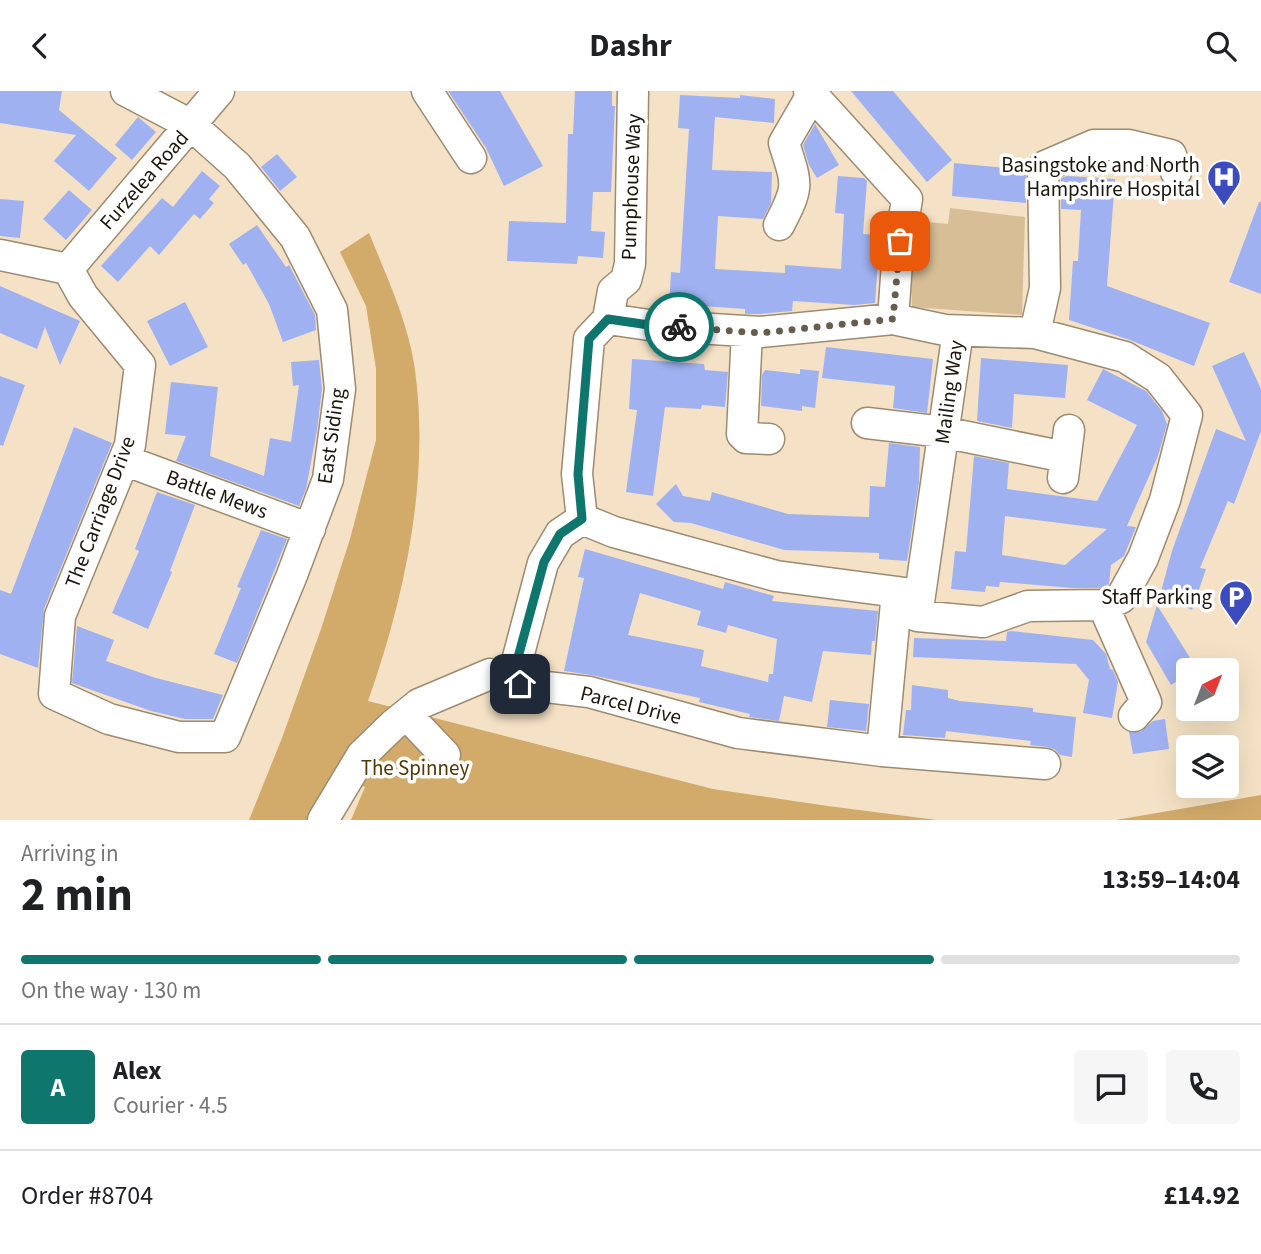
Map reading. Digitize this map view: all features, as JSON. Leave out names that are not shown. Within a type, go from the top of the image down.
[{"type":"street","name":"East Siding","points":[[126,91],[191,125],[237,166],[295,237],[332,310],[340,389],[328,479],[254,671],[225,737]]},
{"type":"street","name":"Furzelea Road","points":[[68,269],[219,91]]},
{"type":"street","points":[[427,91],[471,158]]},
{"type":"street","name":"Pumphouse Way","points":[[582,519],[578,474],[589,339],[608,319],[613,291],[626,280],[630,264],[633,91]]},
{"type":"street","points":[[779,225],[792,200],[796,184],[785,143],[811,92],[907,199],[897,263],[893,319]]},
{"type":"street","points":[[1035,333],[1045,289],[1043,167],[1094,145],[1129,145],[1171,155],[1176,172]]},
{"type":"street","points":[[0,255],[68,269]]},
{"type":"street","name":"The Carriage Drive","points":[[68,269],[83,296],[140,365],[130,445],[60,616],[54,694],[109,719],[179,737],[225,737]]},
{"type":"street","name":"Mailing Way","points":[[608,319],[649,325],[760,333],[893,319],[958,331],[943,432],[911,601]]},
{"type":"street","points":[[520,684],[517,661],[544,562],[560,534],[582,519],[614,532],[776,576],[911,601],[984,622],[1028,605],[1103,605],[1121,598],[1143,558],[1165,500],[1187,415],[1158,378],[1125,357],[1035,333],[958,331]]},
{"type":"street","points":[[747,332],[742,434],[746,438],[769,439]]},
{"type":"street","points":[[867,423],[943,432],[1066,455]]},
{"type":"street","name":"Battle Mews","points":[[124,460],[310,529]]},
{"type":"street","points":[[882,751],[911,601]]},
{"type":"street","points":[[1103,605],[1146,702],[1134,716]]},
{"type":"street","name":"Parcel Drive","points":[[407,715],[419,704],[490,674],[520,684],[589,692],[738,733],[882,751],[1045,764]]},
{"type":"street","points":[[323,820],[362,755],[407,715],[445,755]]},
{"type":"shaded area","points":[[950,208],[1025,217],[1022,315],[912,307],[911,277],[917,221],[948,224]]},
{"type":"green space","name":"The Spinney","points":[[369,233],[408,335],[419,411],[419,453],[411,537],[403,579],[368,701],[713,789],[937,820],[351,820],[365,787],[341,777],[313,820],[249,820],[321,629],[350,539],[376,440],[376,369],[366,306],[340,252]]},
{"type":"green space","points":[[1261,795],[1261,820],[1116,820]]},
{"type":"building","points":[[0,91],[62,91],[59,110],[117,158],[89,191],[54,161],[76,135],[0,123]]},
{"type":"building","points":[[448,91],[500,91],[543,166],[504,186],[486,148]]},
{"type":"building","points":[[575,91],[612,91],[612,106],[615,106],[611,192],[593,192],[591,231],[605,232],[603,258],[578,256],[577,264],[507,261],[509,221],[566,223],[568,134],[573,134]]},
{"type":"building","points":[[851,91],[893,91],[952,160],[927,182]]},
{"type":"building","points":[[680,95],[740,98],[740,95],[775,99],[774,123],[715,117],[712,170],[772,172],[771,203],[763,219],[718,216],[715,269],[785,273],[785,265],[841,269],[844,214],[835,213],[838,176],[864,178],[867,181],[863,234],[880,235],[875,303],[854,305],[793,301],[792,311],[760,314],[745,314],[745,309],[702,306],[702,311],[669,309],[671,272],[680,273],[689,129],[678,128]]},
{"type":"building","points":[[138,117],[156,132],[132,160],[115,145]]},
{"type":"building","points":[[815,124],[839,165],[817,178],[809,165],[803,145]]},
{"type":"building","points":[[277,154],[297,177],[280,191],[261,167]]},
{"type":"building","points":[[954,163],[1026,170],[1026,203],[952,196]]},
{"type":"building","points":[[202,171],[220,186],[209,199],[214,203],[200,219],[194,214],[159,255],[150,246],[118,282],[101,266],[162,198],[173,207]]},
{"type":"building","points":[[1067,176],[1115,179],[1107,286],[1210,323],[1194,366],[1130,340],[1069,320],[1073,261],[1078,261],[1081,210],[1061,209],[1061,178]]},
{"type":"building","points":[[69,190],[92,210],[66,240],[43,219]]},
{"type":"building","points":[[0,199],[24,201],[20,238],[0,236]]},
{"type":"building","points":[[1261,202],[1261,294],[1229,282]]},
{"type":"building","points":[[257,225],[286,267],[289,265],[315,315],[316,330],[283,342],[269,304],[246,263],[243,265],[229,244]]},
{"type":"building","points":[[0,286],[80,321],[60,365],[45,327],[37,349],[0,333]]},
{"type":"building","points":[[185,302],[208,347],[170,366],[147,321]]},
{"type":"building","points":[[826,347],[933,359],[927,413],[893,408],[895,386],[822,378]]},
{"type":"building","points":[[1244,352],[1261,389],[1261,431],[1234,504],[1228,501],[1200,568],[1206,569],[1192,610],[1160,595],[1172,551],[1216,429],[1246,441],[1212,366]]},
{"type":"building","points":[[981,358],[1068,365],[1065,398],[1014,394],[1012,428],[977,421]]},
{"type":"building","points":[[632,359],[704,364],[705,370],[728,372],[725,407],[665,407],[653,496],[626,492],[637,410],[629,409]]},
{"type":"building","points":[[319,360],[322,389],[317,430],[306,489],[299,506],[176,461],[186,436],[165,434],[171,382],[218,387],[210,456],[264,476],[270,438],[291,442],[299,385],[293,386],[291,362]]},
{"type":"building","points":[[800,369],[819,371],[815,408],[802,406],[802,411],[761,406],[762,375],[765,370],[800,374]]},
{"type":"building","points":[[1103,369],[1146,391],[1162,411],[1167,424],[1158,456],[1127,526],[1136,527],[1124,556],[1111,565],[1109,584],[1100,588],[1072,588],[1000,582],[999,587],[986,586],[985,592],[951,589],[955,551],[966,552],[974,456],[1009,463],[1007,489],[1097,501],[1137,425],[1087,400]],"holes":[[[1005,516],[1107,529],[1065,565],[1002,555]]]},
{"type":"building","points":[[0,376],[25,385],[3,446],[0,445]]},
{"type":"building","points":[[74,427],[112,443],[44,609],[38,668],[0,654],[0,590],[11,594]]},
{"type":"building","points":[[889,443],[920,447],[919,482],[907,561],[879,559],[879,553],[784,550],[691,523],[674,522],[656,504],[676,484],[683,496],[710,501],[712,492],[788,514],[869,517],[870,486],[885,487]]},
{"type":"building","points":[[157,492],[195,505],[170,571],[172,572],[148,629],[112,613],[139,551],[135,549]]},
{"type":"building","points":[[261,530],[287,539],[237,663],[214,654],[241,588],[237,587]]},
{"type":"building","points":[[585,549],[723,589],[725,582],[774,596],[772,601],[878,611],[875,641],[872,641],[871,655],[823,651],[812,702],[784,696],[779,721],[749,717],[750,714],[699,702],[700,698],[564,671],[584,578],[578,577]],"holes":[[[640,593],[701,611],[697,625],[726,633],[728,625],[777,639],[773,674],[769,674],[768,682],[701,666],[704,650],[628,635]]]},
{"type":"building","points":[[1157,605],[1190,658],[1176,658],[1176,682],[1171,685],[1146,642]]},
{"type":"building","points":[[77,626],[114,640],[106,661],[156,678],[223,695],[213,719],[185,719],[151,711],[72,683]]},
{"type":"building","points":[[1007,632],[1093,640],[1106,654],[1110,669],[1118,682],[1112,718],[1083,713],[1089,680],[1076,664],[913,657],[914,638],[1006,641]]},
{"type":"building","points":[[912,685],[948,690],[948,698],[960,701],[1033,708],[1033,712],[1076,717],[1072,757],[1060,755],[1047,747],[1030,745],[1031,741],[946,731],[945,738],[903,735],[906,710],[911,710]]},
{"type":"building","points":[[830,700],[869,704],[866,731],[827,727]]},
{"type":"building","points":[[1165,719],[1169,749],[1133,754],[1129,732],[1140,732],[1153,721]]},
{"type":"way so far","points":[[679,327],[760,333],[893,319],[900,241]]},
{"type":"place","name":"Basingstoke and North Hampshire Hospital","points":[[1224,207]]},
{"type":"place","name":"Staff Parking","points":[[1236,627]]},
{"type":"route","points":[[520,684],[517,661],[544,562],[560,534],[582,519],[578,474],[589,339],[608,319],[679,327]]}]
